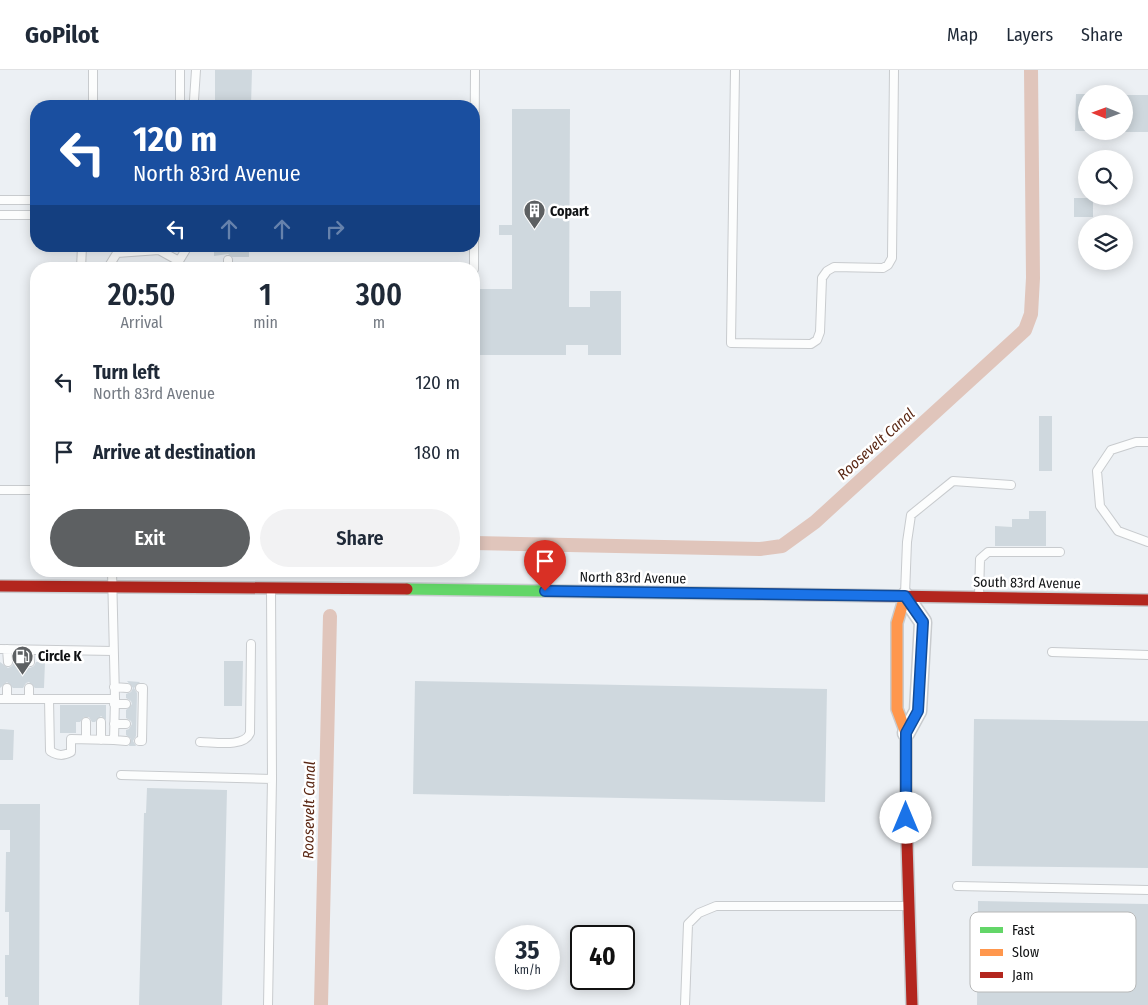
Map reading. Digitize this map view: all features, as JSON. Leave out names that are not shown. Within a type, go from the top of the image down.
[{"type":"main road","name":"North 83rd Avenue","points":[[0,586],[113,586],[223,583],[311,588],[905,596]]},
{"type":"main road","name":"South 83rd Avenue","points":[[905,596],[1148,600]]},
{"type":"main road","points":[[905,596],[897,623],[897,709],[906,733],[912,1005]]},
{"type":"street","points":[[905,596],[923,622],[918,711],[906,733]]},
{"type":"lane","points":[[93,70],[93,100]]},
{"type":"lane","points":[[180,70],[180,100]]},
{"type":"lane","points":[[194,100],[196,70]]},
{"type":"lane","points":[[475,70],[475,100]]},
{"type":"lane","points":[[735,70],[731,343],[811,344],[817,340],[820,332],[822,278],[827,271],[834,267],[883,268],[888,265],[892,258],[894,70]]},
{"type":"lane","points":[[0,200],[30,200]]},
{"type":"lane","points":[[0,215],[30,216]]},
{"type":"lane","points":[[112,262],[118,253],[132,252]]},
{"type":"lane","points":[[162,252],[175,262]]},
{"type":"lane","points":[[1148,442],[1136,442],[1111,450],[1097,471],[1100,506],[1118,531],[1143,542],[1148,542]]},
{"type":"lane","points":[[905,596],[907,542],[911,515],[953,481],[1011,485]]},
{"type":"lane","points":[[0,490],[30,490]]},
{"type":"lane","points":[[979,598],[980,559],[988,552],[1060,552]]},
{"type":"lane","points":[[112,577],[114,740]]},
{"type":"lane","points":[[268,1005],[272,779],[271,587]]},
{"type":"lane","points":[[200,742],[241,742],[248,739],[250,733],[251,644]]},
{"type":"lane","points":[[8,662],[4,649],[113,651]]},
{"type":"lane","points":[[29,650],[30,662]]},
{"type":"lane","points":[[1052,652],[1148,655]]},
{"type":"lane","points":[[7,688],[4,699],[115,701],[126,704]]},
{"type":"lane","points":[[29,688],[29,699]]},
{"type":"lane","points":[[114,688],[126,688]]},
{"type":"lane","points":[[139,741],[142,741],[141,704],[143,688],[140,688]]},
{"type":"lane","points":[[49,699],[50,751],[57,755],[65,755],[71,752],[71,739],[126,741]]},
{"type":"lane","points":[[86,722],[86,739]]},
{"type":"lane","points":[[100,740],[101,722]]},
{"type":"lane","points":[[114,724],[126,724]]},
{"type":"lane","points":[[121,775],[272,779]]},
{"type":"lane","points":[[957,886],[1148,890]]},
{"type":"lane","points":[[685,1005],[688,924],[699,913],[716,906],[909,906]]},
{"type":"building","points":[[215,70],[252,70],[251,100],[215,100]]},
{"type":"building","points":[[1076,94],[1078,94],[1078,131],[1075,131]]},
{"type":"building","points":[[1133,95],[1148,95],[1148,132],[1133,132]]},
{"type":"building","name":"Copart","points":[[512,109],[570,109],[569,307],[590,307],[590,291],[621,291],[621,355],[588,355],[588,345],[566,345],[566,355],[480,355],[480,289],[512,289],[512,235],[499,235],[499,225],[512,225]]},
{"type":"building","points":[[1074,198],[1078,198],[1078,205],[1093,205],[1093,215],[1078,215],[1078,217],[1074,217]]},
{"type":"building","points":[[214,252],[249,252],[249,257],[232,257],[228,254],[214,256]]},
{"type":"building","points":[[1039,416],[1052,416],[1052,471],[1039,471]]},
{"type":"building","points":[[1029,511],[1046,511],[1046,546],[995,546],[995,526],[1012,527],[1012,519],[1029,519]]},
{"type":"building","name":"Circle K","points":[[45,661],[44,688],[35,688],[29,682],[23,688],[13,688],[7,682],[0,688],[0,662],[8,668],[14,662],[24,662],[30,668],[36,662]]},
{"type":"building","points":[[224,661],[243,661],[242,706],[224,706]]},
{"type":"building","points":[[127,681],[140,682],[134,688],[137,693],[136,736],[133,741],[136,746],[129,746],[131,739],[126,735],[126,730],[132,724],[126,718],[126,710],[132,704],[126,698],[126,694],[131,692],[133,688]]},
{"type":"building","points":[[415,681],[827,689],[825,802],[413,794]]},
{"type":"building","points":[[60,705],[106,705],[106,720],[101,716],[95,722],[92,722],[89,717],[84,717],[80,722],[76,722],[76,733],[60,733]]},
{"type":"building","points":[[974,719],[1148,721],[1148,868],[972,866]]},
{"type":"building","points":[[0,729],[14,730],[13,760],[0,760]]},
{"type":"building","points":[[147,788],[227,790],[222,1005],[139,1005],[144,813],[146,813]]},
{"type":"building","points":[[0,804],[40,804],[39,1005],[8,1005],[8,997],[5,997],[5,955],[9,955],[9,912],[5,912],[6,852],[10,852],[10,830],[0,830]]},
{"type":"building","points":[[978,901],[1148,904],[1148,1005],[977,1005],[977,992],[1136,992],[1136,912],[978,912]]},
{"type":"waterway","name":"Roosevelt Canal","points":[[480,543],[760,549],[782,546],[815,522],[1025,330],[1031,314],[1033,278],[1031,70]]},
{"type":"waterway","name":"Roosevelt Canal","points":[[321,1005],[330,616]]},
{"type":"traffic: fast","points":[[407,589],[758,594]]},
{"type":"traffic: slow","points":[[905,596],[897,623],[897,709],[906,733],[906,810]]},
{"type":"traffic: jam","points":[[0,586],[407,589]]},
{"type":"traffic: jam","points":[[758,594],[1148,600]]},
{"type":"traffic: jam","points":[[906,810],[912,1005]]},
{"type":"place","name":"Copart","points":[[534,230]]},
{"type":"place","name":"Circle K","points":[[22,675]]},
{"type":"route","points":[[545,591],[782,596],[905,596],[923,622],[918,711],[906,733],[906,818]]}]
